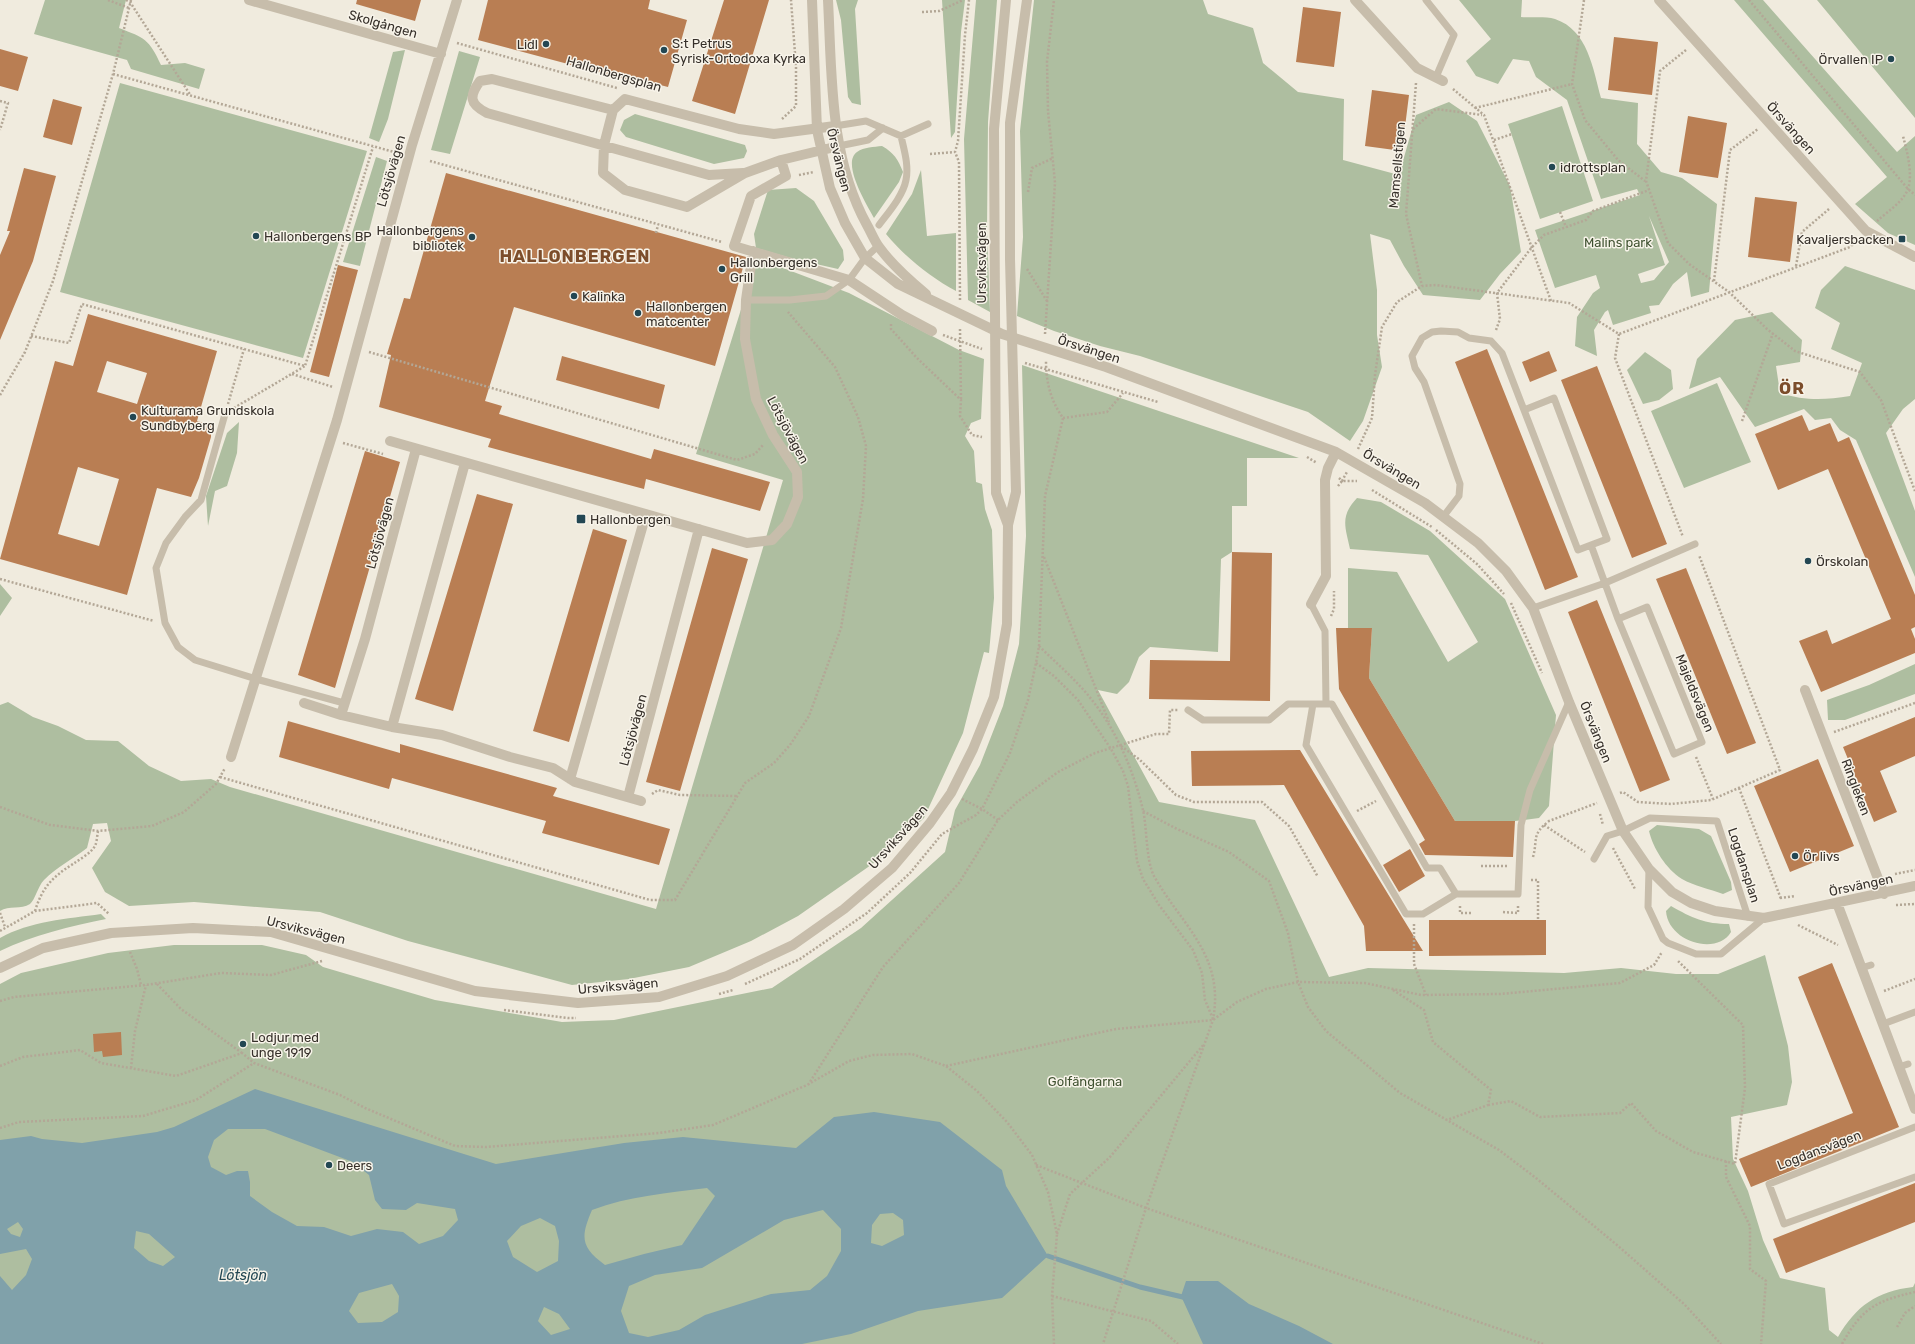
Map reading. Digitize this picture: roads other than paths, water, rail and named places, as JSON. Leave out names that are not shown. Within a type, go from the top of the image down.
[{"type":"street","name":"Skolgången","points":[[250,0],[441,54]]},
{"type":"street","name":"Lötsjövägen","points":[[231,758],[337,420],[412,145],[457,0]]},
{"type":"street","name":"Örsvängen","points":[[812,0],[817,130],[820,150],[830,188],[844,223],[865,258],[898,284],[936,304],[1002,334],[1106,367],[1336,452],[1353,460],[1425,503],[1478,544],[1506,571],[1534,608],[1569,702],[1623,831],[1649,869],[1672,892],[1691,903],[1715,911],[1748,917],[1764,918],[1785,915],[1915,886]]},
{"type":"street","name":"Örsvängen","points":[[828,0],[836,126],[838,146],[846,180],[860,213],[878,246],[903,274],[936,304]]},
{"type":"street","name":"Ursviksvägen","points":[[1006,0],[994,130],[994,259],[996,493],[1008,525]]},
{"type":"street","name":"Ursviksvägen","points":[[0,968],[43,948],[111,933],[193,928],[271,932],[475,991],[578,1003],[659,997],[727,976],[793,945],[844,909],[892,868],[930,823],[951,793],[973,749],[994,697],[1007,624],[1008,525],[1016,492],[1010,259],[1010,123],[1027,0]]},
{"type":"street","points":[[1355,0],[1417,68],[1440,79]]},
{"type":"street","name":"Örsvängen","points":[[1659,0],[1866,231],[1915,257]]},
{"type":"street","points":[[745,173],[709,175],[604,145],[487,112],[476,107],[472,99],[474,89],[480,81],[492,79],[613,110],[604,145],[603,173],[626,190],[687,206],[745,173],[781,160],[838,146]]},
{"type":"street","name":"Hallonbergsplan","points":[[613,110],[625,99],[739,129],[774,134],[817,130],[836,126]]},
{"type":"street","points":[[781,160],[786,176],[751,196],[734,246],[849,280],[892,309],[932,331]]},
{"type":"street","name":"Lötsjövägen","points":[[390,441],[747,543],[772,540],[787,524],[798,497],[797,472],[773,435],[756,399],[745,339],[746,300],[753,251]]},
{"type":"street","name":"Lötsjövägen","points":[[341,715],[365,639],[416,449]]},
{"type":"street","points":[[1311,604],[1326,576],[1325,480],[1328,468],[1336,452]]},
{"type":"street","points":[[392,727],[465,463]]},
{"type":"street","points":[[570,779],[646,514]]},
{"type":"street","name":"Lötsjövägen","points":[[628,797],[699,529]]},
{"type":"street","name":"Ringleken","points":[[1804,690],[1884,894]]},
{"type":"street","points":[[304,703],[341,715],[392,727],[442,735],[510,757],[553,768],[575,782],[641,801]]},
{"type":"street","points":[[1837,903],[1883,1024],[1904,1065],[1915,1109]]},
{"type":"lane","points":[[1426,0],[1454,36],[1440,79]]},
{"type":"lane","points":[[836,126],[866,121],[901,136],[928,124]]},
{"type":"lane","points":[[838,146],[868,140],[883,128]]},
{"type":"lane","points":[[879,225],[892,207],[906,180],[906,162],[901,136]]},
{"type":"lane","points":[[746,300],[790,300],[826,296],[849,280],[865,258],[878,246]]},
{"type":"lane","points":[[1443,517],[1459,496],[1460,484],[1424,382],[1415,368],[1412,356],[1422,338],[1432,332],[1441,331],[1458,332],[1469,338],[1491,342],[1502,353],[1578,550],[1607,539],[1554,398],[1524,410]]},
{"type":"lane","points":[[225,414],[201,500],[184,516],[166,543],[156,568],[165,623],[178,647],[196,660],[256,679],[344,703]]},
{"type":"lane","points":[[1534,608],[1605,583],[1695,544]]},
{"type":"lane","name":"Majeldsvägen","points":[[1591,545],[1618,618],[1674,754],[1702,742],[1647,607],[1618,618]]},
{"type":"lane","points":[[1311,604],[1325,631],[1326,704]]},
{"type":"lane","points":[[1313,704],[1306,745],[1406,914],[1423,914],[1456,894],[1518,894],[1521,824],[1530,790],[1569,702]]},
{"type":"lane","points":[[1188,710],[1203,720],[1269,720],[1288,704],[1332,704],[1427,868],[1440,868],[1456,894]]},
{"type":"lane","name":"Logdansplan","points":[[1623,831],[1650,818],[1717,820],[1748,917]]},
{"type":"lane","points":[[1594,859],[1607,836],[1623,831]]},
{"type":"lane","points":[[1649,869],[1648,907],[1666,945],[1696,954],[1722,954],[1764,918]]},
{"type":"lane","points":[[1861,968],[1871,965]]},
{"type":"lane","points":[[1883,1024],[1915,1012]]},
{"type":"lane","name":"Logdansvägen","points":[[1915,1127],[1769,1184],[1784,1224],[1915,1177]]},
{"type":"water","name":"Lötsjön","points":[[255,1089],[496,1164],[624,1143],[683,1137],[796,1148],[834,1117],[874,1112],[940,1122],[1002,1170],[1006,1186],[1048,1256],[1002,1298],[918,1311],[851,1334],[802,1344],[0,1344],[0,1276],[12,1290],[26,1275],[32,1259],[26,1249],[0,1254],[0,1140],[31,1136],[42,1139],[82,1143],[157,1132],[174,1127]],"holes":[[[228,1129],[265,1129],[353,1162],[369,1175],[375,1200],[382,1209],[406,1210],[417,1203],[455,1209],[458,1220],[443,1236],[419,1244],[403,1232],[377,1229],[351,1236],[324,1227],[297,1226],[272,1212],[250,1196],[248,1171],[237,1171],[226,1175],[211,1167],[208,1157],[214,1140]],[[707,1188],[715,1196],[682,1245],[605,1265],[591,1253],[585,1241],[586,1228],[592,1210],[620,1201]],[[823,1210],[841,1229],[841,1251],[827,1276],[810,1290],[771,1294],[705,1315],[679,1330],[648,1337],[629,1333],[621,1311],[629,1286],[655,1275],[702,1268],[784,1220]],[[893,1213],[903,1220],[904,1235],[882,1246],[871,1243],[872,1225],[880,1214]],[[540,1218],[555,1226],[559,1241],[558,1261],[537,1272],[513,1257],[507,1241],[521,1226]],[[18,1222],[23,1229],[20,1237],[11,1234],[7,1229]],[[136,1231],[149,1234],[175,1257],[163,1266],[149,1261],[134,1248]],[[392,1284],[399,1296],[398,1312],[382,1322],[358,1323],[349,1311],[359,1293]],[[544,1307],[559,1314],[570,1329],[551,1335],[538,1321]]]},
{"type":"water","points":[[1186,1281],[1218,1281],[1249,1304],[1299,1326],[1333,1344],[1203,1344],[1181,1296]]},
{"type":"waterway","points":[[1048,1256],[1140,1287],[1187,1298]]},
{"type":"place","name":"Lidl","points":[[546,44]]},
{"type":"place","name":"S:t Petrus Syrisk-Ortodoxa Kyrka","points":[[664,50]]},
{"type":"place","name":"Örvallen IP","points":[[1891,59]]},
{"type":"place","name":"idrottsplan","points":[[1552,167]]},
{"type":"place","name":"Hallonbergens BP","points":[[256,236]]},
{"type":"place","name":"Hallonbergens bibliotek","points":[[472,237]]},
{"type":"place","name":"Kavaljersbacken","points":[[1902,239]]},
{"type":"place","name":"Hallonbergens Grill","points":[[722,269]]},
{"type":"place","name":"Kalinka","points":[[574,296]]},
{"type":"place","name":"Hallonbergen matcenter","points":[[638,313]]},
{"type":"place","name":"Kulturama Grundskola Sundbyberg","points":[[133,417]]},
{"type":"place","name":"Hallonbergen","points":[[581,519]]},
{"type":"place","name":"Örskolan","points":[[1808,561]]},
{"type":"place","name":"Ör livs","points":[[1795,856]]},
{"type":"place","name":"Lodjur med unge 1919","points":[[243,1044]]},
{"type":"place","name":"Deers","points":[[329,1165]]},
{"type":"district","name":"HALLONBERGEN","points":[[575,256]]},
{"type":"district","name":"ÖR","points":[[1792,388]]},
{"type":"park label","name":"Malins park","points":[[1618,242]]},
{"type":"park label","name":"Golfängarna","points":[[1085,1081]]}]
